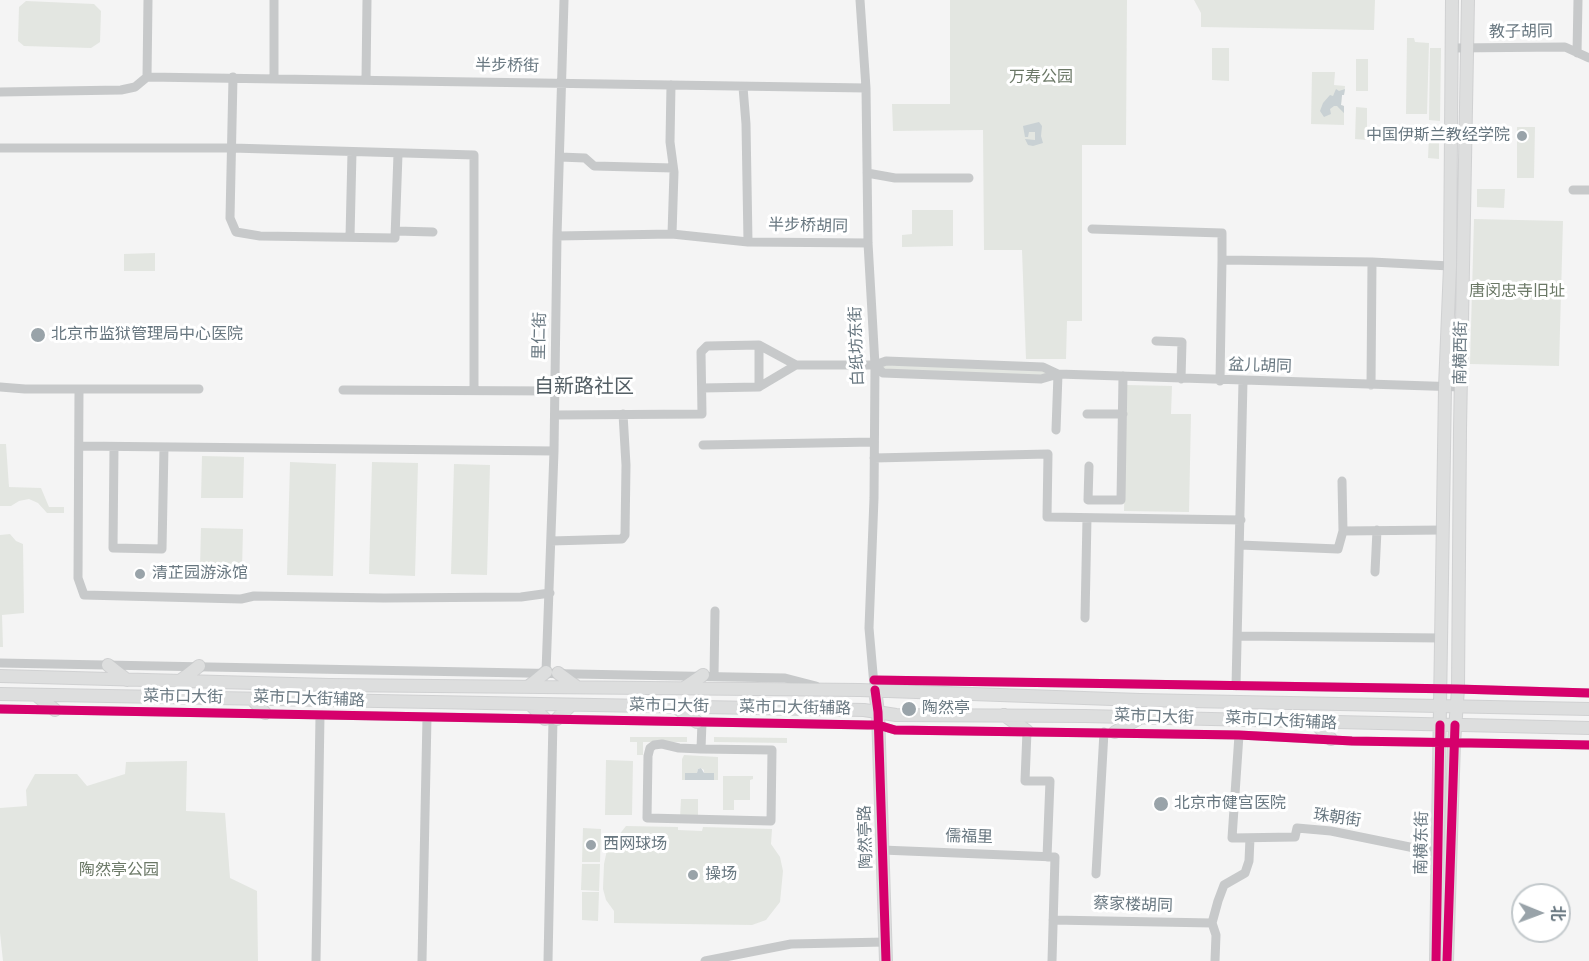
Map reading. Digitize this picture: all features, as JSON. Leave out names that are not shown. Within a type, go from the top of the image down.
[{"type":"main road","name":"南横西街","points":[[1440,725],[1450,266],[1452,0]]},
{"type":"main road","name":"南横西街","points":[[1455,725],[1458,689],[1468,0]]},
{"type":"main road","points":[[108,665],[128,680]]},
{"type":"main road","points":[[180,681],[199,666]]},
{"type":"main road","points":[[528,687],[552,673],[577,687]]},
{"type":"main road","name":"菜市口大街","points":[[0,676],[683,689],[827,689],[874,685],[1140,700],[1589,709]]},
{"type":"main road","points":[[683,689],[708,676]]},
{"type":"main road","name":"陶然亭路","points":[[874,685],[878,712],[886,961]]},
{"type":"main road","name":"菜市口大街","points":[[0,694],[864,710],[896,715],[1141,717],[1589,728]]},
{"type":"main road","points":[[36,695],[55,710]]},
{"type":"main road","points":[[252,699],[265,713]]},
{"type":"main road","points":[[531,705],[552,719],[570,706]]},
{"type":"main road","points":[[677,708],[699,722]]},
{"type":"main road","points":[[1004,715],[1027,731]]},
{"type":"main road","points":[[1110,732],[1141,717]]},
{"type":"main road","points":[[1314,722],[1331,740]]},
{"type":"main road","name":"南横东街","points":[[1436,961],[1440,725]]},
{"type":"main road","name":"南横东街","points":[[1447,961],[1455,725]]},
{"type":"street","points":[[147,77],[148,0]]},
{"type":"street","points":[[274,0],[274,78]]},
{"type":"street","points":[[366,80],[367,0]]},
{"type":"street","name":"里仁街","points":[[552,673],[550,593],[564,0]]},
{"type":"street","name":"白纸坊东街","points":[[860,0],[866,87],[868,243],[875,365],[869,628],[874,685]]},
{"type":"street","points":[[1577,53],[1578,0]]},
{"type":"street","name":"教子胡同","points":[[1452,48],[1566,47],[1589,58]]},
{"type":"street","name":"半步桥街","points":[[0,92],[121,90],[135,87],[147,77],[866,87]]},
{"type":"street","points":[[233,78],[230,218],[236,232],[260,236],[395,238],[398,154]]},
{"type":"street","points":[[671,85],[672,234]]},
{"type":"street","points":[[743,87],[746,124],[748,242]]},
{"type":"street","points":[[0,148],[232,148],[474,155],[474,390]]},
{"type":"street","points":[[350,237],[352,152]]},
{"type":"street","points":[[560,157],[585,158],[594,166],[673,168]]},
{"type":"street","points":[[867,173],[895,178],[969,178]]},
{"type":"street","points":[[1573,190],[1589,190]]},
{"type":"street","points":[[1092,229],[1222,233],[1220,381]]},
{"type":"street","points":[[396,231],[434,232]]},
{"type":"street","name":"半步桥胡同","points":[[557,236],[672,234],[748,242],[868,243]]},
{"type":"street","points":[[1222,260],[1372,262],[1450,266]]},
{"type":"street","points":[[1371,385],[1372,262]]},
{"type":"street","points":[[1156,341],[1182,342],[1181,379]]},
{"type":"street","points":[[759,345],[759,387]]},
{"type":"street","points":[[555,415],[702,414],[701,352],[707,346],[759,345],[796,365]]},
{"type":"street","points":[[702,388],[759,387],[796,365]]},
{"type":"street","name":"盆儿胡同","points":[[796,365],[875,365],[883,373],[1041,379],[1058,374],[1461,387]]},
{"type":"street","points":[[1056,430],[1058,374]]},
{"type":"street","points":[[1089,466],[1088,500],[1121,500],[1124,376]]},
{"type":"street","points":[[1236,686],[1243,381]]},
{"type":"street","points":[[0,387],[79,390],[199,389]]},
{"type":"street","points":[[79,390],[78,578],[84,595],[241,599],[254,596],[521,597],[550,593]]},
{"type":"street","points":[[343,390],[556,391]]},
{"type":"street","points":[[551,541],[622,539],[624,537],[626,465],[623,414]]},
{"type":"street","points":[[1087,414],[1123,414]]},
{"type":"street","points":[[703,445],[874,442]]},
{"type":"street","points":[[79,447],[555,451]]},
{"type":"street","points":[[114,447],[113,548],[162,549],[165,447]]},
{"type":"street","points":[[874,458],[1048,454],[1047,517],[1240,520]]},
{"type":"street","points":[[1240,545],[1338,549],[1343,531],[1342,481]]},
{"type":"street","points":[[1085,618],[1087,518]]},
{"type":"street","points":[[1375,572],[1377,530]]},
{"type":"street","points":[[1343,531],[1443,530]]},
{"type":"street","points":[[708,676],[715,611]]},
{"type":"street","points":[[1238,636],[1441,638]]},
{"type":"street","points":[[0,663],[784,678],[827,689]]},
{"type":"street","name":"菜市口大街辅路","points":[[874,685],[1236,686],[1589,693]]},
{"type":"street","name":"菜市口大街辅路","points":[[0,709],[878,725],[895,730],[1110,732],[1439,743],[1589,745]]},
{"type":"street","points":[[316,961],[320,716]]},
{"type":"street","points":[[422,961],[427,717]]},
{"type":"street","points":[[548,961],[552,719]]},
{"type":"street","points":[[699,722],[701,749]]},
{"type":"street","points":[[1027,731],[1025,781],[1050,782],[1052,961]]},
{"type":"street","points":[[1096,874],[1110,732]]},
{"type":"street","points":[[1215,961],[1216,935],[1212,923],[1224,885],[1245,873],[1249,861],[1250,838],[1232,838],[1239,735]]},
{"type":"street","points":[[662,744],[701,749],[772,750],[771,821],[647,819],[650,748],[662,744]]},
{"type":"street","name":"珠朝街","points":[[1250,838],[1295,837],[1297,828],[1331,831],[1439,853]]},
{"type":"street","name":"儒福里","points":[[882,850],[1051,857]]},
{"type":"street","name":"蔡家楼胡同","points":[[1053,920],[1212,923]]},
{"type":"street","points":[[705,961],[791,944],[885,942]]},
{"type":"green space","name":"万寿公园","points":[[950,0],[1127,0],[1126,145],[1082,145],[1082,321],[1067,321],[1066,359],[1026,359],[1022,250],[984,250],[983,130],[893,131],[892,104],[950,104]]},
{"type":"green space","points":[[1194,0],[1375,0],[1374,30],[1201,27],[1201,13]]},
{"type":"green space","points":[[26,1],[94,4],[101,11],[100,42],[91,48],[24,46],[18,41],[19,7]]},
{"type":"green space","points":[[1407,38],[1414,38],[1415,42],[1429,43],[1427,114],[1406,114]]},
{"type":"green space","points":[[1212,48],[1229,48],[1229,81],[1212,80]]},
{"type":"green space","points":[[1430,48],[1441,48],[1440,121],[1429,120]]},
{"type":"green space","points":[[1356,59],[1368,59],[1368,91],[1356,91]]},
{"type":"green space","points":[[1312,72],[1335,72],[1334,85],[1345,86],[1341,105],[1344,106],[1344,125],[1311,124]]},
{"type":"green space","points":[[1356,107],[1367,108],[1367,140],[1355,139]]},
{"type":"green space","points":[[1517,127],[1535,127],[1534,178],[1517,178]]},
{"type":"green space","points":[[1429,136],[1439,136],[1439,159],[1428,158]]},
{"type":"green space","points":[[1477,189],[1505,189],[1504,208],[1477,207]]},
{"type":"green space","points":[[912,210],[953,210],[953,246],[902,247],[902,235],[912,234]]},
{"type":"green space","name":"唐闵忠寺旧址","points":[[1474,219],[1563,221],[1559,366],[1470,364]]},
{"type":"green space","points":[[155,253],[155,271],[124,271],[124,254]]},
{"type":"green space","points":[[875,365],[1043,367],[1058,374],[1041,379],[883,373]]},
{"type":"green space","points":[[1127,385],[1172,386],[1171,414],[1191,414],[1189,512],[1124,511]]},
{"type":"green space","points":[[0,444],[6,444],[9,487],[41,488],[49,507],[64,507],[64,513],[47,513],[38,503],[29,499],[11,506],[0,506]]},
{"type":"green space","points":[[202,456],[244,457],[243,498],[201,498]]},
{"type":"green space","points":[[290,462],[336,464],[333,576],[287,575]]},
{"type":"green space","points":[[372,462],[418,463],[415,576],[369,574]]},
{"type":"green space","points":[[454,464],[490,465],[487,575],[451,574]]},
{"type":"green space","points":[[201,528],[243,529],[242,570],[200,569]]},
{"type":"green space","points":[[10,534],[16,541],[23,544],[24,613],[2,615],[3,647],[0,647],[0,535]]},
{"type":"green space","points":[[630,737],[687,737],[687,742],[643,742],[643,755],[637,755],[637,742],[630,742]]},
{"type":"green space","points":[[714,737],[787,738],[787,743],[714,742]]},
{"type":"green space","points":[[684,755],[718,757],[718,780],[714,780],[714,773],[704,773],[701,768],[697,773],[686,773],[685,780],[682,780]]},
{"type":"green space","points":[[606,760],[633,761],[632,815],[605,815]]},
{"type":"green space","name":"陶然亭公园","points":[[187,761],[186,811],[225,813],[230,878],[257,891],[258,961],[3,961],[0,933],[0,808],[27,806],[26,790],[35,774],[77,774],[87,786],[125,774],[126,762]]},
{"type":"green space","points":[[723,776],[753,776],[750,780],[750,800],[734,800],[734,810],[723,810]]},
{"type":"green space","points":[[681,799],[698,799],[698,818],[680,818]]},
{"type":"green space","name":"操场","points":[[626,826],[678,827],[678,830],[702,831],[703,827],[772,829],[771,844],[780,857],[783,871],[780,902],[766,920],[752,925],[614,923],[614,911],[606,900],[603,889],[604,864],[607,850]]},
{"type":"green space","name":"西网球场","points":[[583,828],[601,829],[600,862],[582,862]]},
{"type":"green space","points":[[582,864],[600,864],[599,891],[581,890]]},
{"type":"green space","points":[[582,892],[599,892],[598,921],[582,920]]},
{"type":"shaded area","points":[[1336,89],[1339,91],[1345,89],[1341,105],[1344,106],[1344,113],[1334,106],[1330,109],[1331,114],[1324,117],[1320,111],[1323,103],[1330,95],[1333,96]]},
{"type":"shaded area","points":[[1039,122],[1042,126],[1043,143],[1028,145],[1025,139],[1035,140],[1035,132],[1029,132],[1028,137],[1025,137],[1023,126]]},
{"type":"shaded area","points":[[701,768],[704,773],[714,773],[714,780],[685,780],[685,773],[697,773]]},
{"type":"cycle path","points":[[874,680],[1589,693]]},
{"type":"cycle path","points":[[875,690],[878,712],[886,961]]},
{"type":"cycle path","points":[[0,709],[878,725],[895,730],[1239,735],[1352,741],[1589,745]]},
{"type":"cycle path","points":[[1436,961],[1440,725]]},
{"type":"cycle path","points":[[1447,961],[1455,725]]},
{"type":"place","name":"中国伊斯兰教经学院","points":[[1522,136]]},
{"type":"place","name":"北京市监狱管理局中心医院","points":[[38,335]]},
{"type":"place","name":"清芷园游泳馆","points":[[140,574]]},
{"type":"place","name":"陶然亭","points":[[909,709]]},
{"type":"place","name":"北京市健宫医院","points":[[1161,804]]},
{"type":"place","name":"西网球场","points":[[591,845]]},
{"type":"place","name":"操场","points":[[693,875]]},
{"type":"district","name":"自新路社区","points":[[584,389]]}]
